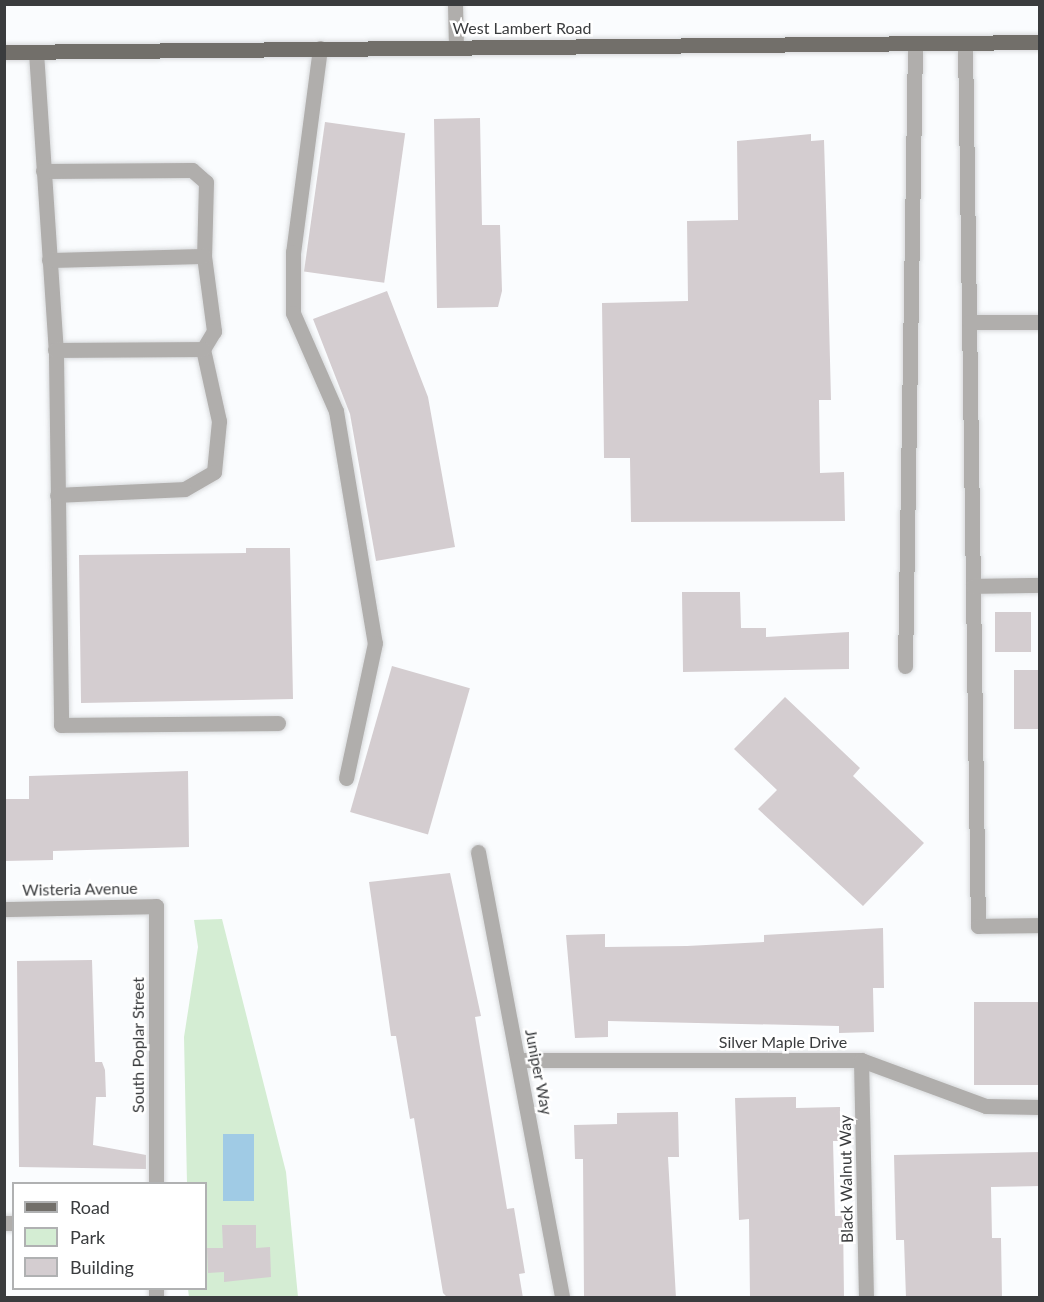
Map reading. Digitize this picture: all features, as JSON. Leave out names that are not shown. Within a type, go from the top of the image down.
[{"type":"main road","name":"West Lambert Road","points":[[4,52],[1040,42]]},
{"type":"street","points":[[455,4],[456,47]]},
{"type":"street","points":[[905,666],[915,43]]},
{"type":"street","points":[[965,43],[978,926],[1040,925]]},
{"type":"street","points":[[320,48],[293,252],[293,313],[336,411],[375,643],[346,778]]},
{"type":"street","points":[[36,52],[54,350],[61,725],[278,723]]},
{"type":"street","points":[[43,171],[192,170],[206,182],[204,256],[214,331],[203,349],[219,421],[214,472],[184,489],[57,495]]},
{"type":"street","points":[[49,260],[204,256]]},
{"type":"street","points":[[969,322],[1040,322]]},
{"type":"street","points":[[54,350],[203,349]]},
{"type":"street","points":[[973,586],[1040,585]]},
{"type":"street","name":"Juniper Way","points":[[478,852],[562,1298]]},
{"type":"street","name":"Wisteria Avenue","points":[[4,909],[156,906]]},
{"type":"street","name":"South Poplar Street","points":[[156,906],[156,1182]]},
{"type":"street","name":"Silver Maple Drive","points":[[518,1060],[861,1060],[986,1107],[1040,1107]]},
{"type":"street","name":"Black Walnut Way","points":[[861,1060],[866,1298]]},
{"type":"green space","points":[[222,919],[286,1172],[298,1297],[189,1297],[188,1290],[207,1290],[207,1182],[187,1182],[184,1037],[198,947],[194,920]]},
{"type":"water","points":[[223,1134],[254,1134],[254,1201],[223,1201]]},
{"type":"building","points":[[480,118],[482,225],[500,225],[502,291],[498,307],[437,308],[434,119]]},
{"type":"building","points":[[325,122],[405,133],[384,283],[304,272]]},
{"type":"building","points":[[811,134],[811,141],[824,140],[827,240],[831,400],[819,400],[820,473],[844,472],[845,521],[631,522],[630,458],[604,458],[602,303],[688,301],[687,221],[738,220],[737,141]]},
{"type":"building","points":[[387,291],[428,397],[455,547],[376,561],[350,414],[313,319]]},
{"type":"building","points":[[246,548],[290,548],[293,699],[81,703],[79,555],[246,553]]},
{"type":"building","points":[[682,592],[740,592],[741,628],[766,628],[766,637],[849,632],[849,669],[683,672]]},
{"type":"building","points":[[995,612],[1031,612],[1031,652],[995,652]]},
{"type":"building","points":[[392,666],[470,688],[428,834],[350,812]]},
{"type":"building","points":[[1014,670],[1040,670],[1040,729],[1014,729]]},
{"type":"building","points":[[785,697],[860,768],[853,776],[924,843],[863,906],[758,809],[777,790],[734,749]]},
{"type":"building","points":[[188,771],[189,847],[53,851],[53,860],[4,861],[4,799],[29,799],[29,776]]},
{"type":"building","points":[[450,873],[481,1016],[475,1017],[507,1209],[514,1208],[525,1273],[519,1274],[523,1298],[448,1298],[443,1293],[414,1118],[410,1119],[396,1036],[391,1036],[369,882]]},
{"type":"building","points":[[883,928],[884,988],[873,988],[874,1032],[839,1033],[839,1026],[608,1021],[608,1037],[575,1038],[566,935],[605,934],[605,947],[687,946],[764,942],[764,935]]},
{"type":"building","points":[[92,960],[95,1062],[102,1062],[105,1070],[106,1097],[96,1097],[93,1145],[146,1155],[146,1169],[19,1167],[17,961]]},
{"type":"building","points":[[974,1002],[1040,1002],[1040,1085],[974,1085]]},
{"type":"building","points":[[796,1097],[796,1108],[840,1107],[840,1141],[833,1141],[835,1216],[843,1216],[844,1298],[750,1298],[749,1219],[739,1220],[735,1098]]},
{"type":"building","points":[[678,1112],[679,1157],[668,1157],[676,1298],[584,1298],[583,1159],[575,1159],[574,1125],[617,1124],[617,1113]]},
{"type":"building","points":[[1040,1152],[1040,1186],[991,1187],[992,1238],[1001,1238],[1002,1298],[906,1298],[904,1240],[896,1240],[894,1155]]},
{"type":"building","points":[[222,1225],[256,1225],[256,1248],[270,1247],[271,1277],[224,1282],[224,1272],[208,1273],[207,1248],[223,1248]]}]
